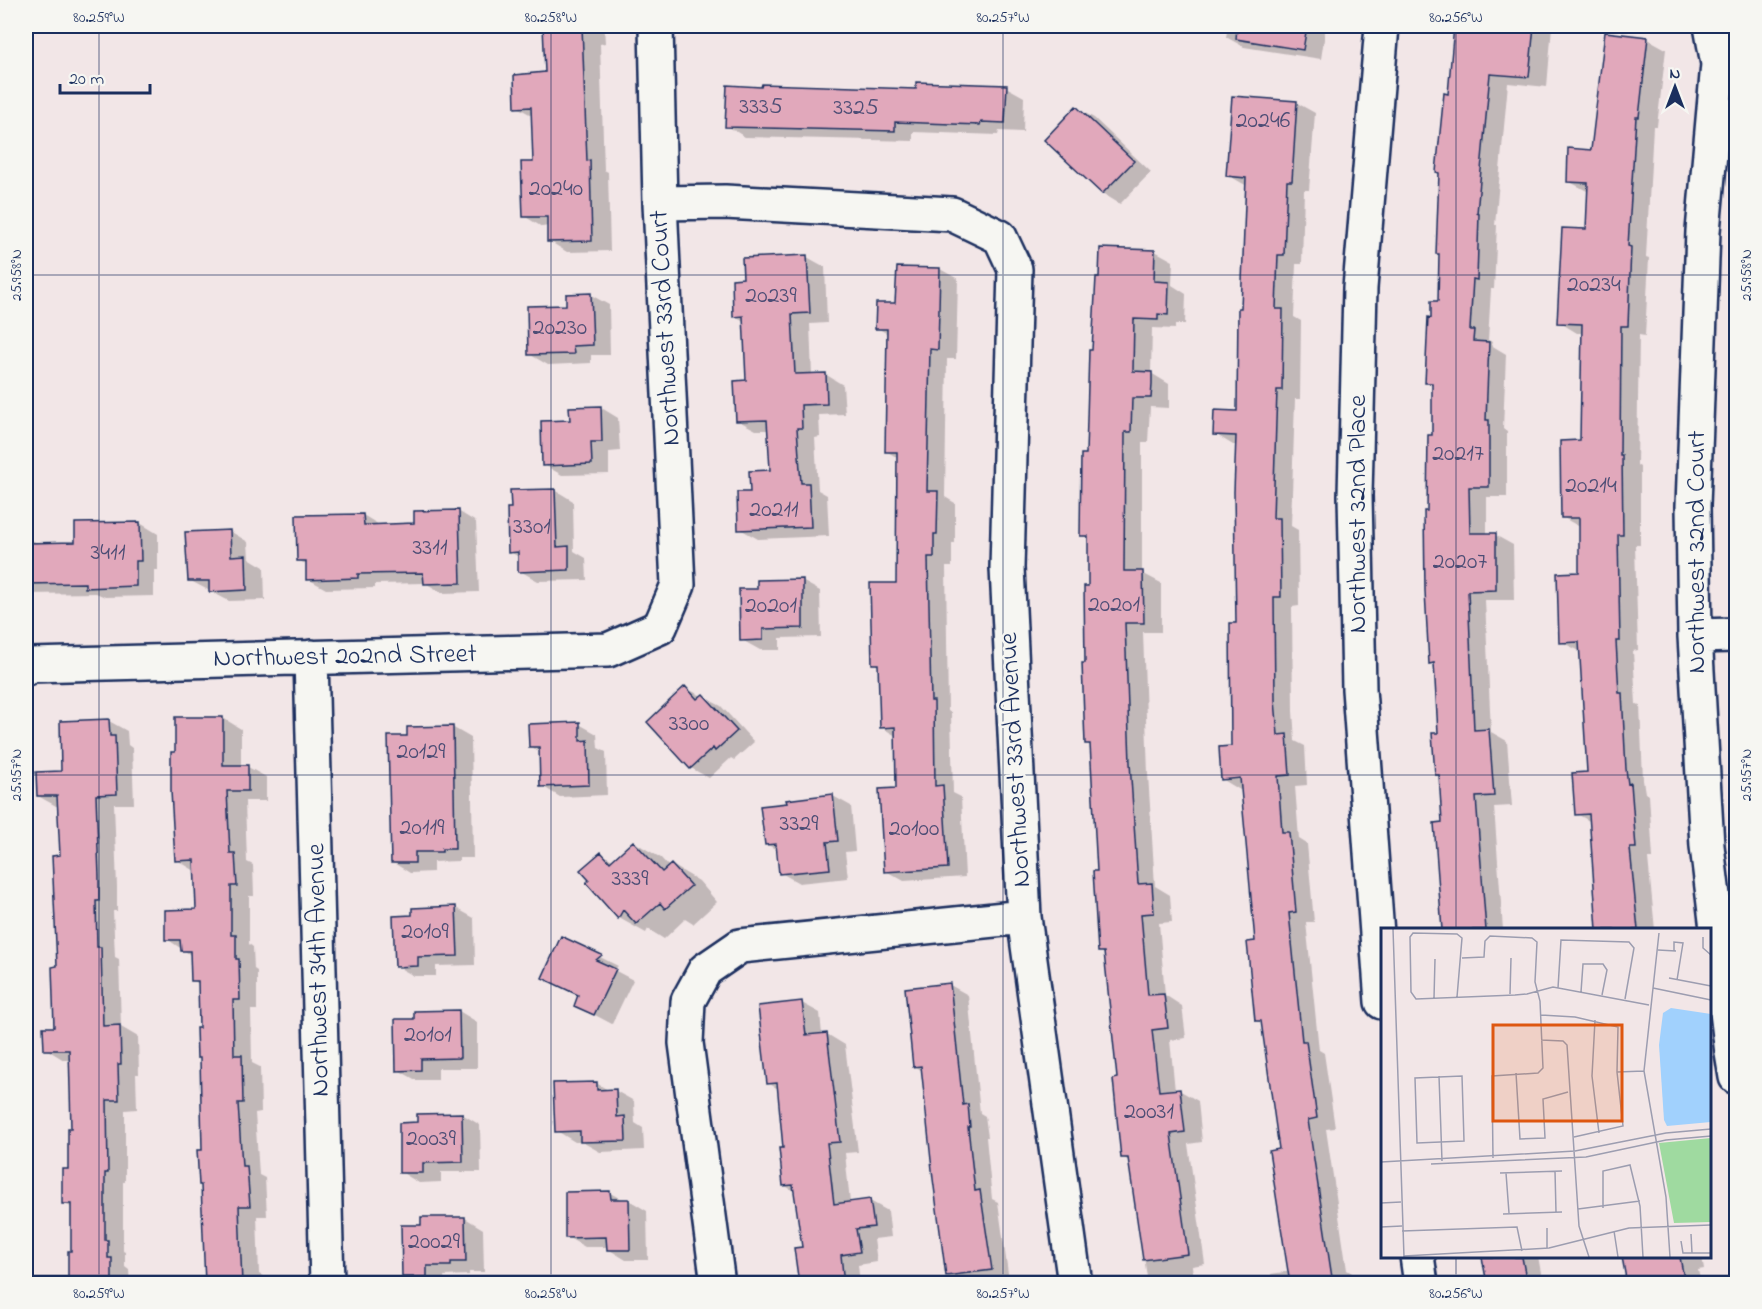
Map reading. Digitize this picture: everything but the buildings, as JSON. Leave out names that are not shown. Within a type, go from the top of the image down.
[{"type":"street","name":"Northwest 33rd Court","points":[[656,26],[660,204],[678,585],[660,627]]},
{"type":"street","name":"Northwest 32nd Place","points":[[1381,976],[1359,689],[1355,495],[1360,288],[1382,26]]},
{"type":"street","name":"Northwest 32nd Court","points":[[1711,26],[1718,64],[1703,231],[1693,506],[1695,636],[1707,846],[1732,1053],[1737,1077]]},
{"type":"street","name":"Northwest 33rd Avenue","points":[[660,204],[725,202],[952,213],[1000,237],[1015,268],[1007,568],[1024,917],[1075,1284]]},
{"type":"street","name":"Northwest 202nd Street","points":[[26,668],[30,665],[608,650],[660,627]]},
{"type":"street","points":[[1695,636],[1737,635]]},
{"type":"street","name":"Northwest 34th Avenue","points":[[311,657],[327,1284]]},
{"type":"street","points":[[718,1284],[686,1043],[688,1001],[705,970],[740,946],[1024,917]]},
{"type":"street","points":[[1417,1258],[1421,1284]]}]
